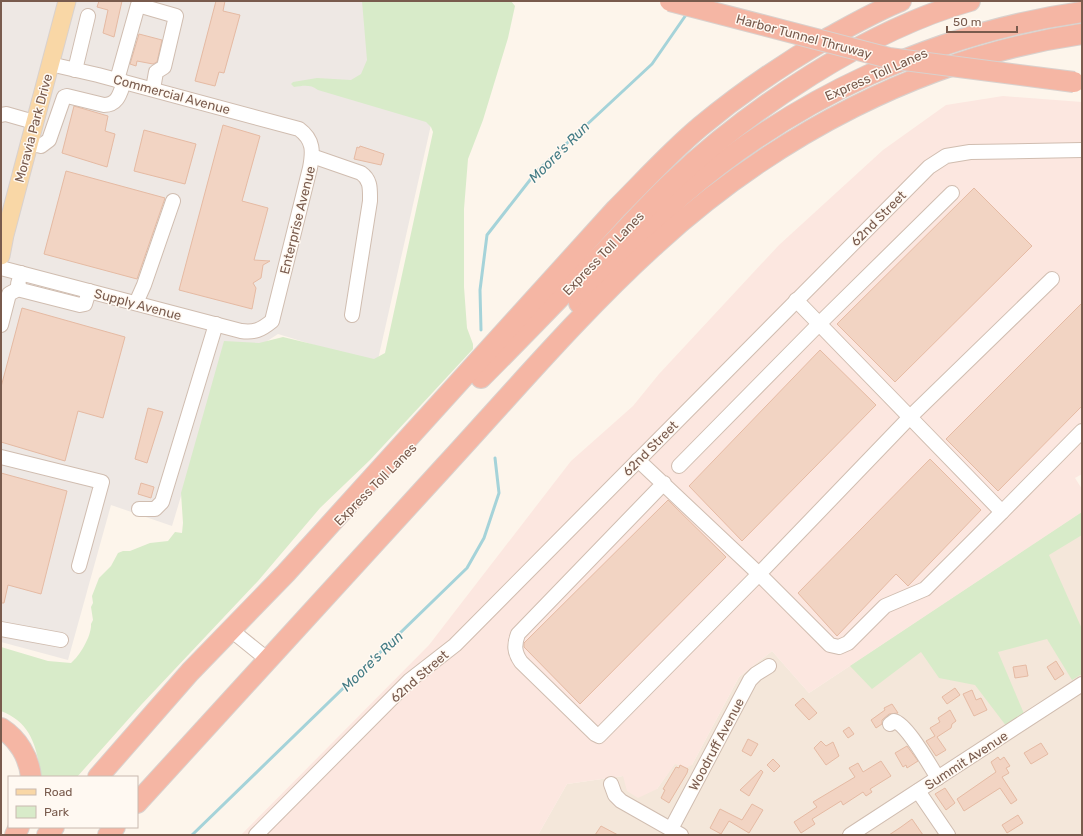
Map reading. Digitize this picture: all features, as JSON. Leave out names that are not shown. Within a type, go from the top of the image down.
[{"type":"highway","name":"Harbor Tunnel Thruway","points":[[670,1],[889,58],[1078,82]]},
{"type":"highway","points":[[99,776],[190,672],[286,573],[616,209],[694,132],[750,88],[796,56],[846,28],[901,1]]},
{"type":"highway","name":"Express Toll Lanes","points":[[286,573],[531,328],[672,182],[716,144],[765,107],[859,47],[905,25],[970,1]]},
{"type":"highway","name":"Express Toll Lanes","points":[[503,403],[549,338],[621,256],[682,196],[750,143],[823,98],[876,71],[917,54],[1003,27],[1082,12]]},
{"type":"highway","points":[[138,802],[267,659],[597,303],[656,244],[716,193],[791,142],[835,117],[940,69],[1024,45],[1082,34]]},
{"type":"highway","points":[[1,728],[18,744],[26,757],[31,776]]},
{"type":"main road","name":"Moravia Park Drive","points":[[1,257],[3,235],[67,1]]},
{"type":"street","points":[[28,143],[41,146],[49,140],[64,97],[67,96],[104,106],[116,102],[138,5],[176,16],[164,67],[156,72],[153,89]]},
{"type":"street","points":[[75,70],[88,16]]},
{"type":"street","name":"Commercial Avenue","points":[[50,64],[153,89],[294,127]]},
{"type":"street","points":[[1,115],[6,114],[34,122]]},
{"type":"street","name":"Enterprise Avenue","points":[[272,321],[312,156],[312,145],[310,139],[304,132],[294,127]]},
{"type":"street","name":"62nd Street","points":[[258,834],[410,680],[455,645],[929,167],[946,156],[970,152],[1082,150]]},
{"type":"street","points":[[312,156],[361,173],[367,178],[369,183],[370,201],[352,315]]},
{"type":"street","points":[[679,466],[820,323],[952,193]]},
{"type":"street","points":[[136,303],[144,285],[173,201]]},
{"type":"street","name":"Supply Avenue","points":[[1,257],[21,273],[216,324],[251,332],[262,330],[272,321]]},
{"type":"street","points":[[21,273],[18,284],[21,290],[80,305],[84,304],[89,291]]},
{"type":"street","points":[[664,483],[567,582],[518,634],[516,638],[515,653],[521,662],[589,729],[599,736],[759,574],[910,417],[1052,279]]},
{"type":"street","points":[[1,325],[9,294],[20,288]]},
{"type":"street","points":[[796,300],[1002,512]]},
{"type":"street","points":[[139,509],[155,509],[162,502],[216,324]]},
{"type":"street","points":[[638,460],[759,574],[830,645],[839,647],[848,642],[885,606],[925,589],[1082,431]]},
{"type":"street","points":[[1,457],[102,482],[79,566]]},
{"type":"street","points":[[1,628],[61,640]]},
{"type":"street","points":[[231,630],[267,659]]},
{"type":"street","name":"Woodruff Avenue","points":[[676,832],[750,680],[756,674],[769,666]]},
{"type":"street","name":"Summit Avenue","points":[[850,835],[1082,684]]},
{"type":"street","points":[[890,724],[894,721],[898,722],[938,778]]},
{"type":"street","points":[[611,784],[615,795],[621,801],[676,832]]},
{"type":"street","points":[[918,791],[948,835]]},
{"type":"shaded area","points":[[1,1],[459,1],[377,364],[278,334],[261,345],[227,344],[172,526],[111,505],[68,660],[1,642]]},
{"type":"shaded area","points":[[1003,96],[1082,102],[1082,474],[1075,478],[1082,489],[1082,512],[809,693],[772,651],[739,677],[692,765],[686,768],[675,764],[657,789],[638,798],[627,791],[623,776],[567,784],[538,835],[241,835],[429,645],[571,461],[633,406],[659,374],[779,245],[883,150],[946,105]]},
{"type":"shaded area","points":[[1082,512],[1082,835],[538,835],[567,784],[623,776],[657,789],[675,763],[692,765],[739,677],[772,651],[809,693]]},
{"type":"green space","points":[[362,1],[511,1],[515,6],[508,38],[483,120],[468,159],[464,209],[464,287],[467,328],[473,344],[473,349],[370,460],[320,508],[258,581],[141,705],[78,776],[41,776],[35,747],[31,738],[20,722],[1,711],[1,647],[48,661],[71,663],[82,650],[90,634],[93,620],[91,607],[93,603],[92,596],[99,578],[111,566],[118,553],[130,551],[150,543],[168,541],[175,532],[182,533],[183,523],[181,493],[224,341],[259,343],[283,337],[374,359],[385,353],[433,132],[431,127],[426,122],[312,87],[294,87],[291,84],[293,82],[317,78],[351,80],[361,74],[367,60]]},
{"type":"green space","points":[[1082,512],[1082,535],[1049,555],[1082,629],[1082,674],[1072,680],[1047,639],[998,652],[1025,716],[1007,727],[975,685],[939,678],[921,652],[872,689],[850,666]]},
{"type":"building","points":[[99,1],[122,1],[114,37],[103,33],[108,10],[97,7]]},
{"type":"building","points":[[216,1],[225,1],[223,11],[240,15],[224,73],[219,72],[215,86],[195,81]]},
{"type":"building","points":[[139,34],[162,40],[157,62],[153,64],[137,61],[136,66],[130,64]]},
{"type":"building","points":[[74,106],[108,116],[105,131],[115,134],[107,167],[62,153]]},
{"type":"building","points":[[223,125],[260,136],[242,201],[268,208],[254,260],[270,261],[263,265],[261,278],[253,283],[256,288],[252,309],[179,290]]},
{"type":"building","points":[[144,130],[196,144],[185,184],[134,171]]},
{"type":"building","points":[[360,146],[384,154],[381,165],[354,159],[357,147],[359,148]]},
{"type":"building","points":[[66,171],[165,198],[137,279],[44,254]]},
{"type":"building","points":[[974,188],[1032,246],[895,382],[837,324]]},
{"type":"building","points":[[1082,303],[1082,406],[998,491],[946,439]]},
{"type":"building","points":[[22,308],[125,337],[103,418],[78,411],[65,461],[1,442],[1,387]]},
{"type":"building","points":[[820,350],[876,405],[742,541],[689,486]]},
{"type":"building","points":[[148,408],[163,412],[147,463],[135,459]]},
{"type":"building","points":[[930,459],[981,510],[908,586],[896,574],[837,636],[798,593]]},
{"type":"building","points":[[1,473],[67,491],[41,594],[8,585],[4,603],[1,603]]},
{"type":"building","points":[[141,483],[154,487],[151,498],[138,494]]},
{"type":"building","points":[[668,500],[726,557],[580,704],[524,647],[524,643]]},
{"type":"building","points":[[1056,661],[1064,674],[1055,680],[1047,667]]},
{"type":"building","points":[[1026,665],[1028,676],[1015,678],[1013,667]]},
{"type":"building","points":[[955,688],[960,695],[947,704],[942,697]]},
{"type":"building","points":[[972,690],[976,700],[981,698],[987,710],[974,716],[963,694]]},
{"type":"building","points":[[803,698],[817,713],[809,720],[795,705]]},
{"type":"building","points":[[892,704],[898,713],[889,714],[882,720],[882,724],[876,728],[871,720],[885,710],[884,708]]},
{"type":"building","points":[[950,710],[956,721],[952,724],[951,728],[937,737],[946,750],[936,756],[926,741],[935,736],[930,728],[940,722],[938,718]]},
{"type":"building","points":[[849,727],[854,734],[848,738],[843,731]]},
{"type":"building","points":[[748,739],[758,744],[751,756],[742,751]]},
{"type":"building","points":[[821,741],[826,746],[833,742],[839,756],[826,765],[814,748]]},
{"type":"building","points":[[1041,743],[1048,754],[1031,764],[1024,753]]},
{"type":"building","points":[[907,746],[918,761],[907,768],[906,765],[903,767],[895,753]]},
{"type":"building","points":[[998,757],[1000,760],[1004,757],[1010,766],[1006,768],[1009,773],[1002,777],[1017,800],[1011,804],[1000,788],[964,811],[957,799],[996,772],[991,762]]},
{"type":"building","points":[[773,759],[780,766],[774,772],[767,765]]},
{"type":"building","points":[[881,761],[891,776],[870,789],[872,792],[866,796],[863,792],[843,805],[841,801],[812,819],[815,824],[801,833],[794,822],[817,807],[813,802],[855,777],[849,768],[858,763],[863,772]]},
{"type":"building","points":[[680,765],[688,769],[687,773],[669,803],[661,798],[665,790],[663,789],[676,767],[679,768]]},
{"type":"building","points":[[761,770],[763,772],[749,796],[740,790]]},
{"type":"building","points":[[945,788],[955,803],[946,810],[935,794]]},
{"type":"building","points":[[752,804],[763,810],[749,833],[729,821],[721,834],[710,828],[720,809],[742,820]]},
{"type":"building","points":[[1018,815],[1023,823],[1007,833],[1002,825]]},
{"type":"building","points":[[912,819],[923,835],[889,835],[901,827]]},
{"type":"building","points":[[601,826],[618,835],[595,835]]},
{"type":"waterway","name":"Moore's Run","points":[[481,330],[480,290],[487,235],[537,171],[652,64],[688,12]]},
{"type":"waterway","name":"Moore's Run","points":[[192,835],[467,568],[484,538],[499,493],[495,458]]}]
